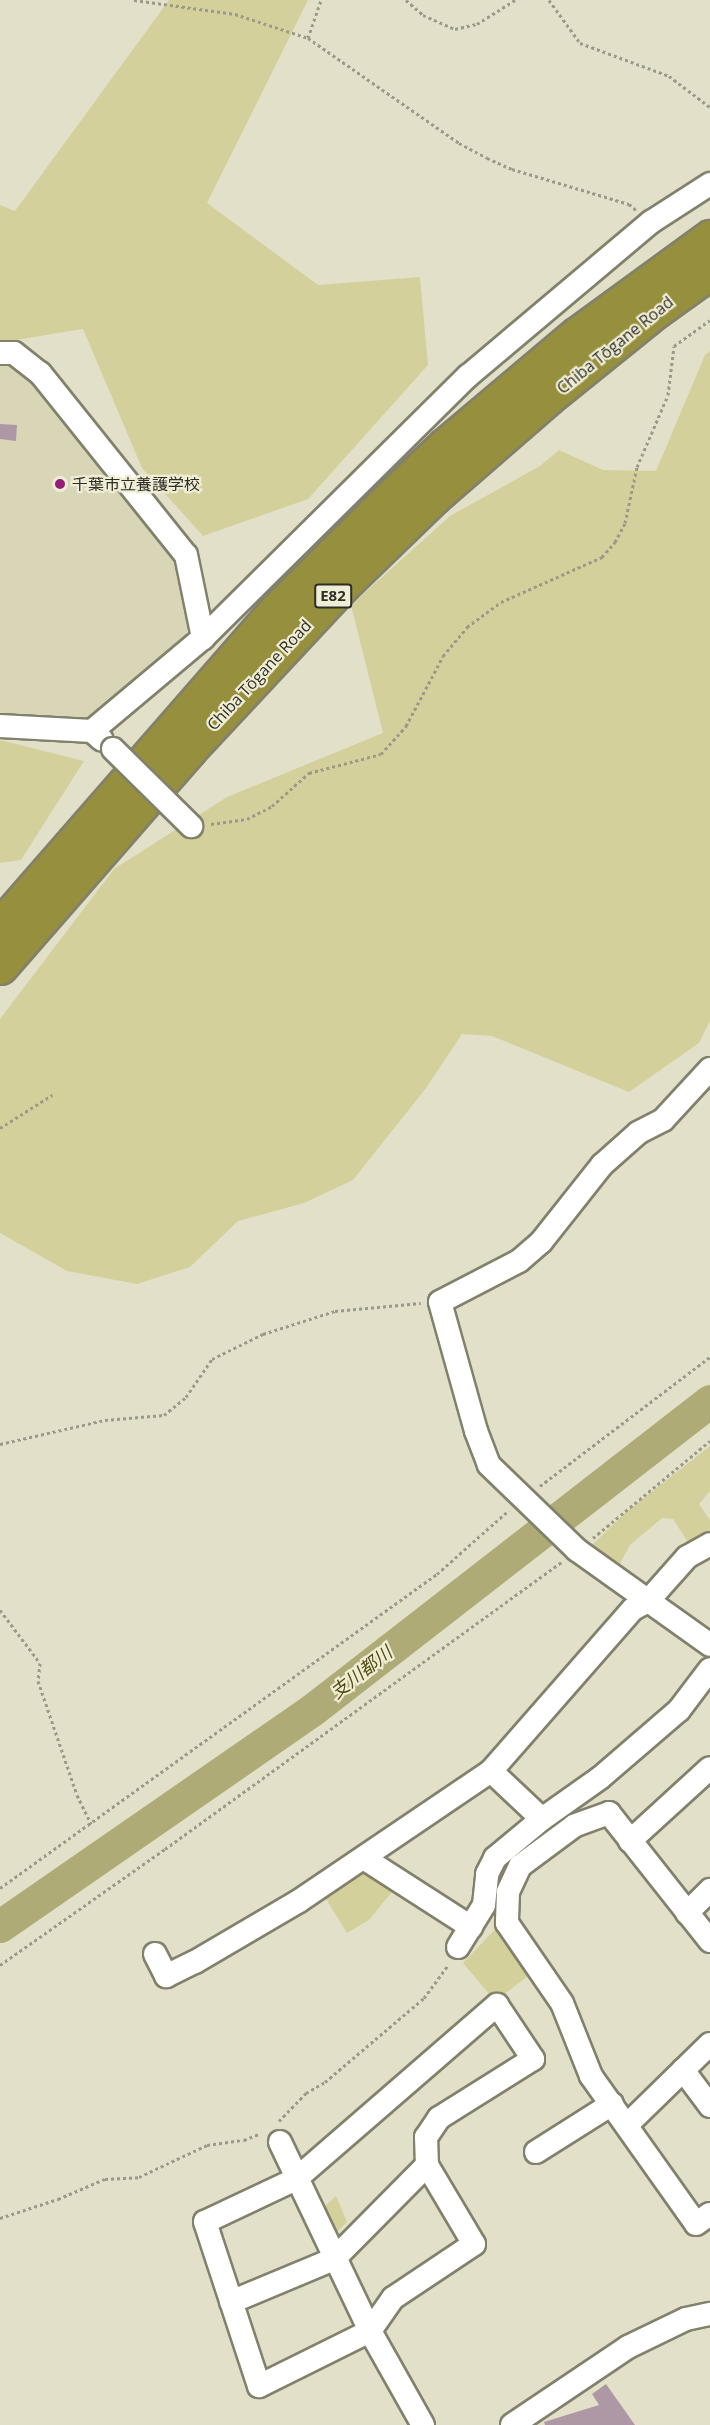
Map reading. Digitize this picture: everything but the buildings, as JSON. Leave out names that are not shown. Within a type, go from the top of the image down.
[{"type":"highway","name":"Chiba Tōgane Road","points":[[0,926],[275,611],[369,516],[445,445],[577,334],[710,237]]},
{"type":"highway","name":"Chiba Tōgane Road","points":[[0,967],[189,750],[341,587],[435,496],[549,397],[657,310],[710,272]]},
{"type":"street","points":[[92,731],[203,638],[468,376],[651,222],[710,184]]},
{"type":"street","points":[[0,353],[14,353],[40,373],[186,555],[203,638]]},
{"type":"street","points":[[0,726],[92,731],[191,826]]},
{"type":"street","points":[[710,1069],[663,1120],[638,1133],[602,1165],[541,1242],[519,1261],[440,1302],[482,1449],[489,1465],[521,1499],[577,1550],[710,1645]]},
{"type":"street","points":[[155,1954],[166,1976],[250,1932],[364,1859],[491,1771],[633,1609],[648,1601],[687,1557],[710,1544]]},
{"type":"street","points":[[459,1947],[484,1905],[487,1874],[495,1858],[542,1819],[600,1778],[679,1710],[710,1669]]},
{"type":"street","points":[[630,1841],[710,1768]]},
{"type":"street","points":[[491,1771],[542,1819]]},
{"type":"street","points":[[710,1941],[609,1813],[574,1826],[520,1866],[508,1892],[507,1923],[562,2003],[591,2076],[696,2224],[710,2214]]},
{"type":"street","points":[[364,1859],[471,1927]]},
{"type":"street","points":[[687,1913],[710,1890]]},
{"type":"street","points":[[497,2005],[533,2059],[439,2118],[426,2137],[427,2165],[474,2244],[393,2298],[370,2331],[260,2386],[204,2222],[296,2179],[497,2005]]},
{"type":"street","points":[[627,2125],[710,2044]]},
{"type":"street","points":[[683,2070],[710,2106]]},
{"type":"street","points":[[536,2152],[612,2104]]},
{"type":"street","points":[[276,2132],[296,2179],[370,2331],[423,2425]]},
{"type":"street","points":[[231,2302],[334,2259],[427,2165]]},
{"type":"street","points":[[512,2425],[628,2347],[686,2319],[710,2314]]},
{"type":"path","points":[[134,0],[235,14],[308,38],[477,153],[512,168],[629,204],[651,222]]},
{"type":"path","points":[[308,38],[321,0]]},
{"type":"path","points":[[406,0],[423,15],[455,29],[477,24],[515,0]]},
{"type":"path","points":[[549,0],[580,43],[669,76],[710,107]]},
{"type":"path","points":[[191,826],[247,819],[272,806],[309,773],[381,754],[406,726],[443,656],[467,627],[501,602],[602,557],[615,542],[625,523],[637,467],[668,395],[674,346],[710,320]]},
{"type":"path","points":[[0,1128],[52,1095]]},
{"type":"path","points":[[0,1444],[105,1420],[164,1415],[186,1397],[212,1359],[274,1330],[335,1311],[440,1302]]},
{"type":"path","points":[[0,1888],[437,1574],[521,1499],[710,1357]]},
{"type":"path","points":[[0,1965],[165,1849],[577,1550],[710,1441]]},
{"type":"path","points":[[0,1610],[40,1663],[38,1681],[77,1795],[90,1824]]},
{"type":"path","points":[[0,2218],[58,2199],[105,2179],[139,2177],[207,2145],[244,2140],[276,2132],[306,2093],[325,2082],[424,1998],[443,1974],[459,1947]]},
{"type":"shaded area","points":[[169,0],[308,0],[207,203],[318,285],[420,277],[428,365],[308,499],[203,536],[142,468],[83,329],[4,342],[0,339],[0,205],[15,211]]},
{"type":"shaded area","points":[[710,351],[710,1021],[699,1043],[629,1092],[492,1036],[462,1034],[426,1088],[353,1180],[304,1203],[238,1221],[190,1267],[137,1284],[67,1271],[0,1233],[0,1019],[114,869],[227,797],[383,733],[351,605],[450,516],[540,466],[559,450],[603,470],[656,471],[705,355]]},
{"type":"shaded area","name":"千葉市立養護学校","points":[[0,359],[5,359],[66,412],[175,555],[191,614],[186,635],[88,721],[0,721]]},
{"type":"shaded area","points":[[0,740],[84,761],[21,860],[0,863]]},
{"type":"shaded area","points":[[710,1446],[710,1491],[699,1504],[710,1520],[710,1537],[690,1545],[673,1519],[662,1518],[630,1545],[616,1571],[588,1549],[626,1512]]},
{"type":"shaded area","points":[[359,1870],[370,1870],[396,1887],[369,1920],[347,1933],[323,1894]]},
{"type":"shaded area","points":[[500,1924],[532,1973],[495,2001],[463,1963]]},
{"type":"shaded area","points":[[336,2196],[347,2222],[335,2234],[323,2208]]},
{"type":"waterway","name":"支川都川","points":[[0,1926],[312,1710],[710,1401]]},
{"type":"place","name":"千葉市立養護学校","points":[[60,484]]}]
